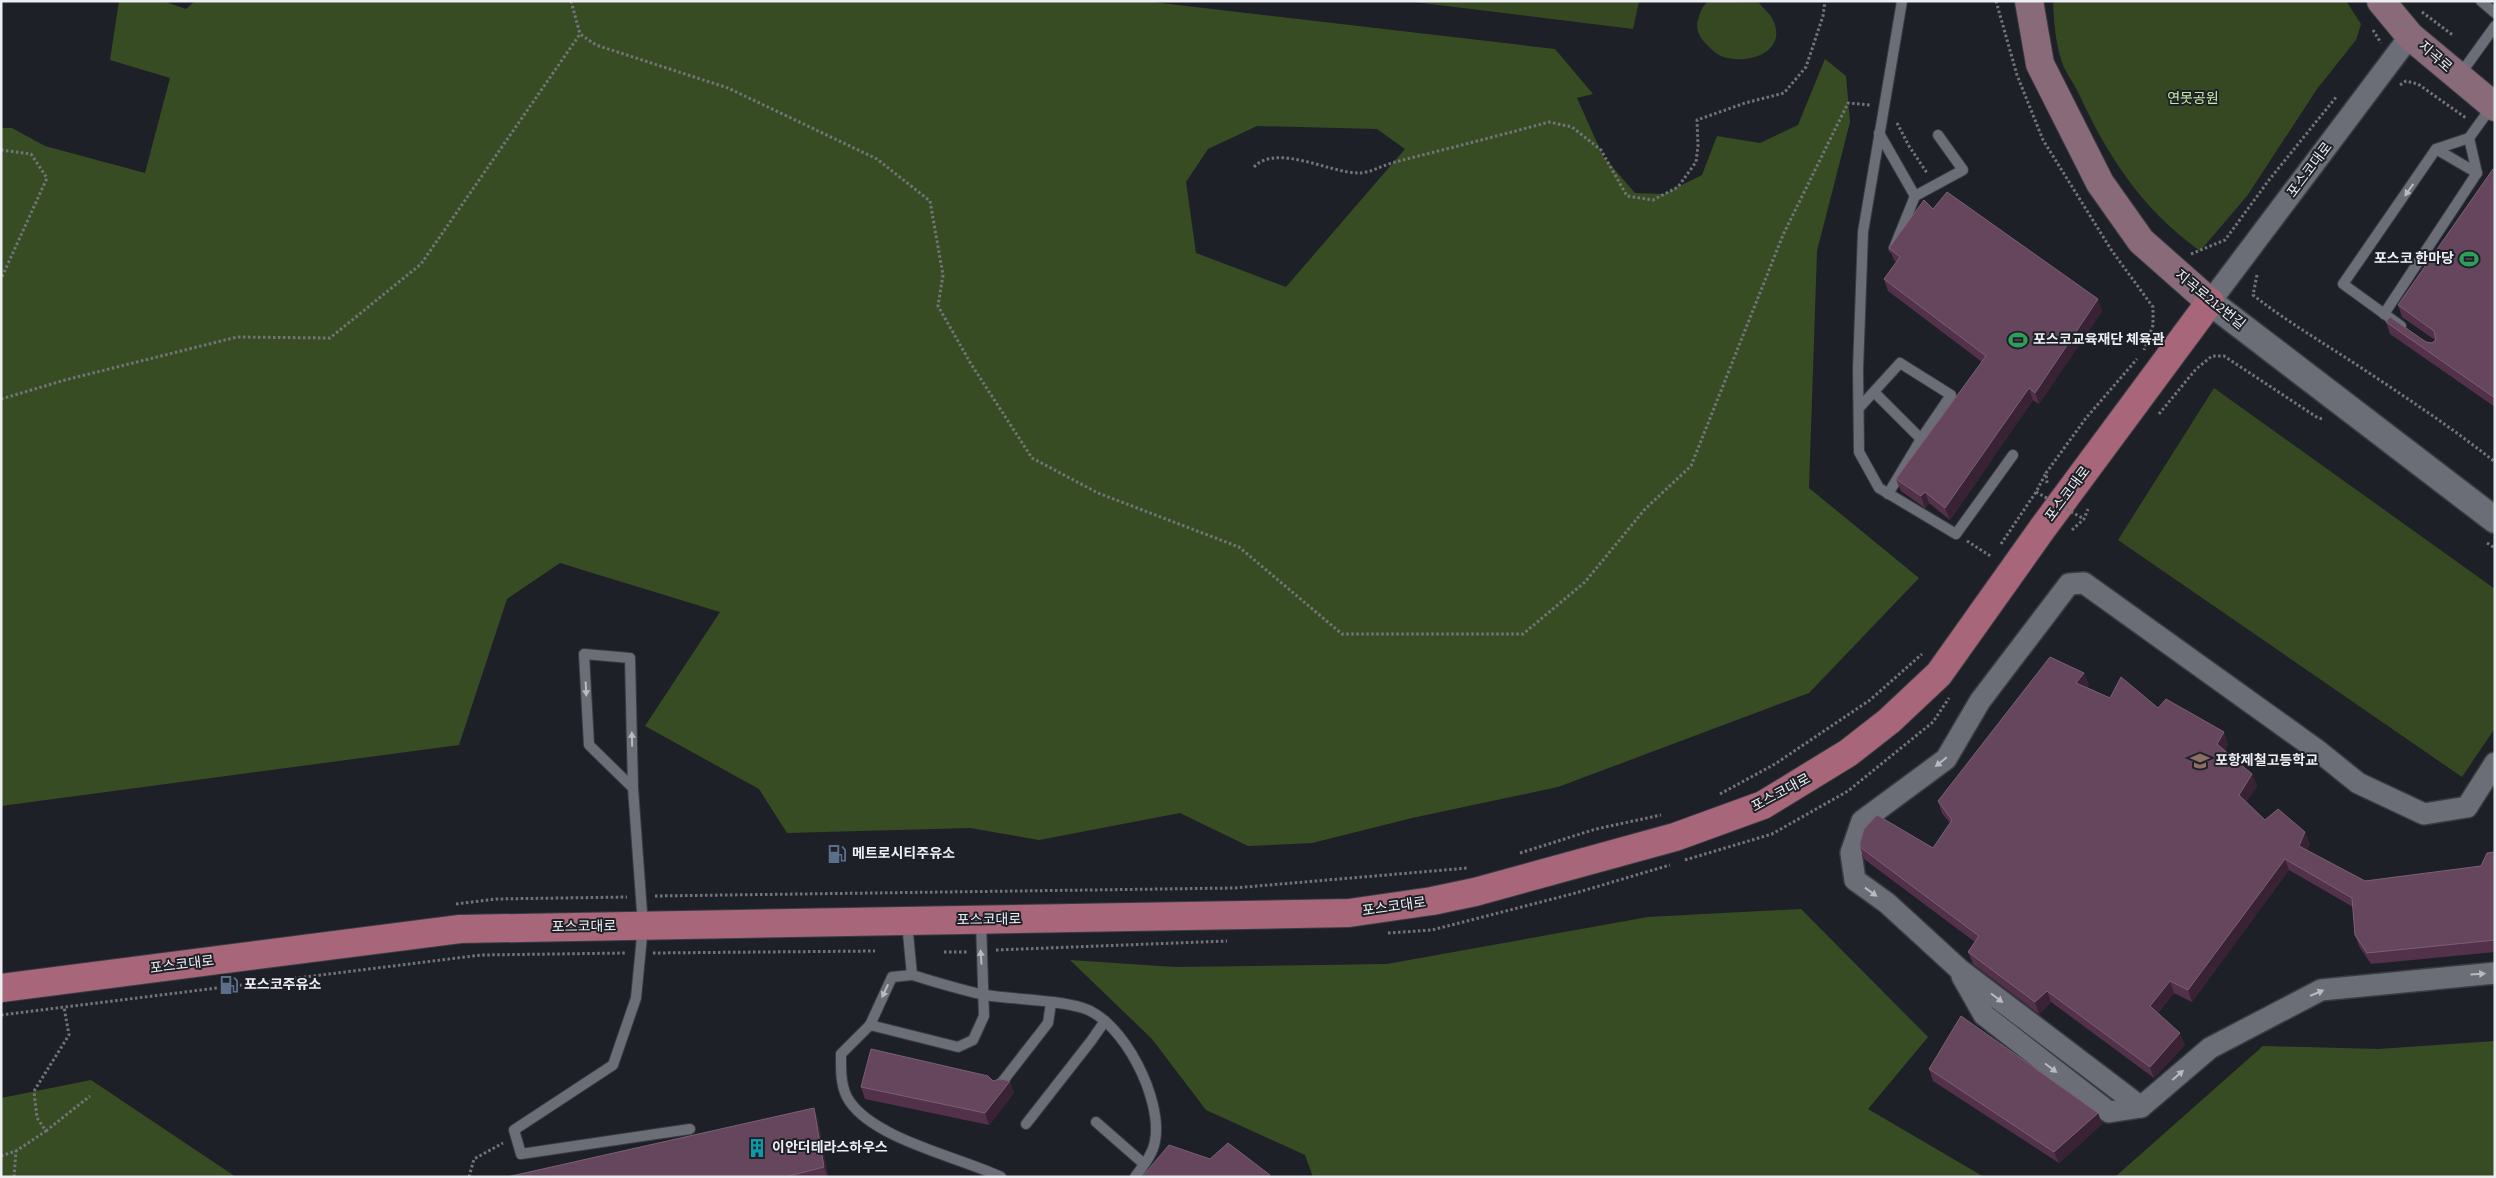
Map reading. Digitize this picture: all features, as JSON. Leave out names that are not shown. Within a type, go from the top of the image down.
[{"type":"main road","name":"지곡로212번길","points":[[2029,1],[2040,64],[2100,183],[2141,241],[2210,302]]},
{"type":"main road","name":"지곡로","points":[[2381,1],[2410,36],[2494,106]]},
{"type":"main road","name":"포스코대로","points":[[1,988],[460,929],[1349,913],[1432,901],[1494,887],[1675,837],[1763,805],[1820,772],[1855,748],[1889,721],[1939,674],[2042,529],[2210,302]]},
{"type":"street","name":"포스코대로","points":[[2210,302],[2410,36]]},
{"type":"street","name":"지곡로212번길","points":[[2210,302],[2487,528]]},
{"type":"street","points":[[2495,763],[2467,807],[2424,814],[2358,783],[2317,750],[2084,583],[2069,584],[2034,628],[1967,721],[1946,758],[1862,821],[1851,853],[1855,880],[1887,903],[1959,969],[2141,1107],[2210,1048],[2321,990],[2495,973]]},
{"type":"lane","points":[[1902,1],[1863,232],[1858,408],[1859,452],[1879,488],[1956,534],[2013,455]]},
{"type":"lane","points":[[2481,1],[2495,13]]},
{"type":"lane","points":[[2458,77],[2495,26]]},
{"type":"lane","points":[[2409,331],[2344,284],[2436,150],[2469,138],[2494,106]]},
{"type":"lane","points":[[1879,134],[1916,196]]},
{"type":"lane","points":[[1892,252],[1916,196],[1963,170],[1938,135]]},
{"type":"lane","points":[[2384,314],[2477,173],[2469,138]]},
{"type":"lane","points":[[2436,150],[2477,173]]},
{"type":"lane","points":[[1858,408],[1900,363],[1951,395],[1921,438],[1888,494]]},
{"type":"lane","points":[[1874,392],[1921,438]]},
{"type":"lane","points":[[633,788],[589,745],[584,654],[630,658],[633,788],[643,926],[636,998],[613,1065],[514,1130],[521,1154],[690,1129]]},
{"type":"lane","points":[[870,1025],[958,1047],[973,1040],[984,1016],[981,951],[982,920]]},
{"type":"lane","points":[[907,922],[912,975]]},
{"type":"lane","points":[[1001,1177],[876,1127],[849,1102],[841,1081],[841,1054],[870,1025],[892,977],[912,975],[984,994],[1084,1008],[1105,1020],[1125,1044],[1148,1084],[1157,1123],[1155,1142],[1135,1177]]},
{"type":"lane","points":[[999,1086],[1048,1023],[1051,1003]]},
{"type":"lane","points":[[1026,1124],[1105,1020]]},
{"type":"lane","points":[[1096,1122],[1144,1164]]},
{"type":"path","points":[[571,1],[580,34],[596,46],[728,88],[878,159],[930,201],[943,275],[938,306],[971,364],[1032,458],[1098,493],[1239,547],[1342,634],[1523,634],[1585,582],[1645,509],[1691,466],[1782,236],[1848,103],[1872,105],[1879,134]]},
{"type":"path","points":[[1254,168],[1258,163],[1274,156],[1310,163],[1339,172],[1362,173],[1394,162],[1549,122],[1572,127],[1601,150],[1628,196],[1652,200],[1678,187],[1696,162],[1698,146],[1697,120],[1784,92],[1806,67],[1823,16],[1825,1]]},
{"type":"path","points":[[2418,7],[2454,36]]},
{"type":"path","points":[[1,399],[65,380],[237,337],[330,338],[421,264],[580,34]]},
{"type":"path","points":[[2376,49],[2381,43]]},
{"type":"path","points":[[2418,84],[2467,118]]},
{"type":"path","points":[[2186,249],[2191,254],[2225,240],[2338,95]]},
{"type":"path","points":[[1896,121],[1909,146],[1936,185]]},
{"type":"path","points":[[1,150],[31,154],[48,178],[1,279]]},
{"type":"path","points":[[2260,269],[2256,276],[2253,295],[2274,312],[2357,365],[2474,445],[2495,462]]},
{"type":"path","points":[[1956,534],[1992,557],[2036,492],[2046,473],[2086,418],[2143,351],[2154,325]]},
{"type":"path","points":[[2158,415],[2196,369],[2212,356],[2224,356],[2318,418],[2327,420]]},
{"type":"path","points":[[2039,498],[2048,482],[2046,473]]},
{"type":"path","points":[[2036,492],[2084,519]]},
{"type":"path","points":[[2023,509],[2035,506]]},
{"type":"path","points":[[2068,531],[2079,515]]},
{"type":"path","points":[[2487,528],[2495,548]]},
{"type":"path","points":[[1715,797],[1775,764],[1870,700],[1929,649]]},
{"type":"path","points":[[1514,855],[1596,829],[1670,813]]},
{"type":"path","points":[[446,905],[496,899],[1234,888],[1478,867]]},
{"type":"path","points":[[1,1015],[481,955],[875,951]]},
{"type":"path","points":[[944,952],[967,952]]},
{"type":"path","points":[[46,1130],[37,1118],[34,1091],[69,1035],[64,1006]]},
{"type":"path","points":[[1,1156],[16,1151],[90,1096]]},
{"type":"path","points":[[469,1177],[474,1158],[516,1136]]},
{"type":"path","points":[[14,1177],[16,1151]]},
{"type":"green space","points":[[119,1],[163,1],[186,9],[195,1],[1144,1],[1555,49],[1593,94],[1577,98],[1603,156],[1635,193],[1664,194],[1702,175],[1717,136],[1760,143],[1798,125],[1825,59],[1846,76],[1850,122],[1817,251],[1809,488],[1919,578],[1809,693],[1558,787],[1412,818],[1312,843],[1248,846],[1180,813],[1039,840],[970,828],[787,833],[759,789],[645,726],[720,612],[560,563],[507,599],[459,745],[1,806],[1,128],[12,128],[45,146],[145,173],[170,78],[110,60]],"holes":[[[1257,126],[1377,129],[1405,149],[1286,287],[1196,253],[1186,182],[1208,149]]]},
{"type":"green space","points":[[1406,1],[1639,1],[1633,29]]},
{"type":"green space","points":[[1709,1],[1759,3],[1772,18],[1776,30],[1775,40],[1771,48],[1763,54],[1742,59],[1731,59],[1715,52],[1702,39],[1697,27],[1702,9]]},
{"type":"green space","name":"연못공원","points":[[2053,1],[2346,1],[2361,24],[2356,40],[2317,89],[2247,196],[2200,251],[2160,217],[2143,199],[2114,160],[2101,138],[2062,62],[2056,39]]},
{"type":"green space","points":[[2214,388],[2495,589],[2495,728],[2462,777],[2118,540]]},
{"type":"green space","points":[[1801,909],[1928,1037],[1868,1109],[1984,1177],[1313,1177],[1305,1155],[1206,1110],[1152,1039],[1070,960],[1175,967],[1387,964],[1648,917]]},
{"type":"green space","points":[[2495,1041],[2495,1177],[2115,1177],[2263,1046],[2378,1049]]},
{"type":"green space","points":[[91,1080],[236,1177],[1,1177],[1,1098]]},
{"type":"building","name":"포스코 한마당","points":[[2493,169],[2495,170],[2495,398],[2386,322],[2390,317],[2426,342],[2432,343],[2436,340],[2434,331],[2398,305]]},
{"type":"building","name":"포스코교육재단 체육관","points":[[1947,192],[2098,299],[2035,393],[2029,388],[1945,508],[1925,492],[1921,496],[1896,479],[1986,356],[1884,279],[1900,257],[1889,248],[1924,200],[1933,209]]},
{"type":"building","name":"포항제철고등학교","points":[[2050,657],[2084,673],[2076,683],[2110,698],[2121,677],[2158,708],[2166,699],[2224,732],[2217,744],[2252,774],[2239,795],[2265,820],[2278,809],[2305,832],[2299,846],[2365,881],[2481,866],[2487,853],[2495,852],[2495,940],[2367,953],[2355,935],[2352,898],[2285,859],[2188,990],[2170,981],[2150,1006],[2180,1033],[2150,1067],[2047,991],[2035,1002],[1968,952],[1979,936],[1860,847],[1860,843],[1864,829],[1877,815],[1933,848],[1952,820],[1938,801]]},
{"type":"building","points":[[1961,1016],[2098,1113],[2054,1152],[1929,1069]]},
{"type":"building","points":[[871,1049],[988,1076],[993,1081],[1000,1079],[1010,1081],[985,1113],[861,1087]]},
{"type":"building","name":"이안더테라스하우스","points":[[814,1108],[824,1167],[785,1177],[507,1177]]},
{"type":"building","points":[[1228,1143],[1270,1175],[1269,1177],[1142,1177],[1169,1145],[1210,1159]]},
{"type":"place","name":"포스코 한마당","points":[[2469,259]]},
{"type":"place","name":"포스코교육재단 체육관","points":[[2018,340]]},
{"type":"place","name":"포항제철고등학교","points":[[2200,761]]},
{"type":"place","name":"메트로시티주유소","points":[[837,854]]},
{"type":"place","name":"포스코주유소","points":[[229,985]]},
{"type":"place","name":"이안더테라스하우스","points":[[757,1148]]}]
